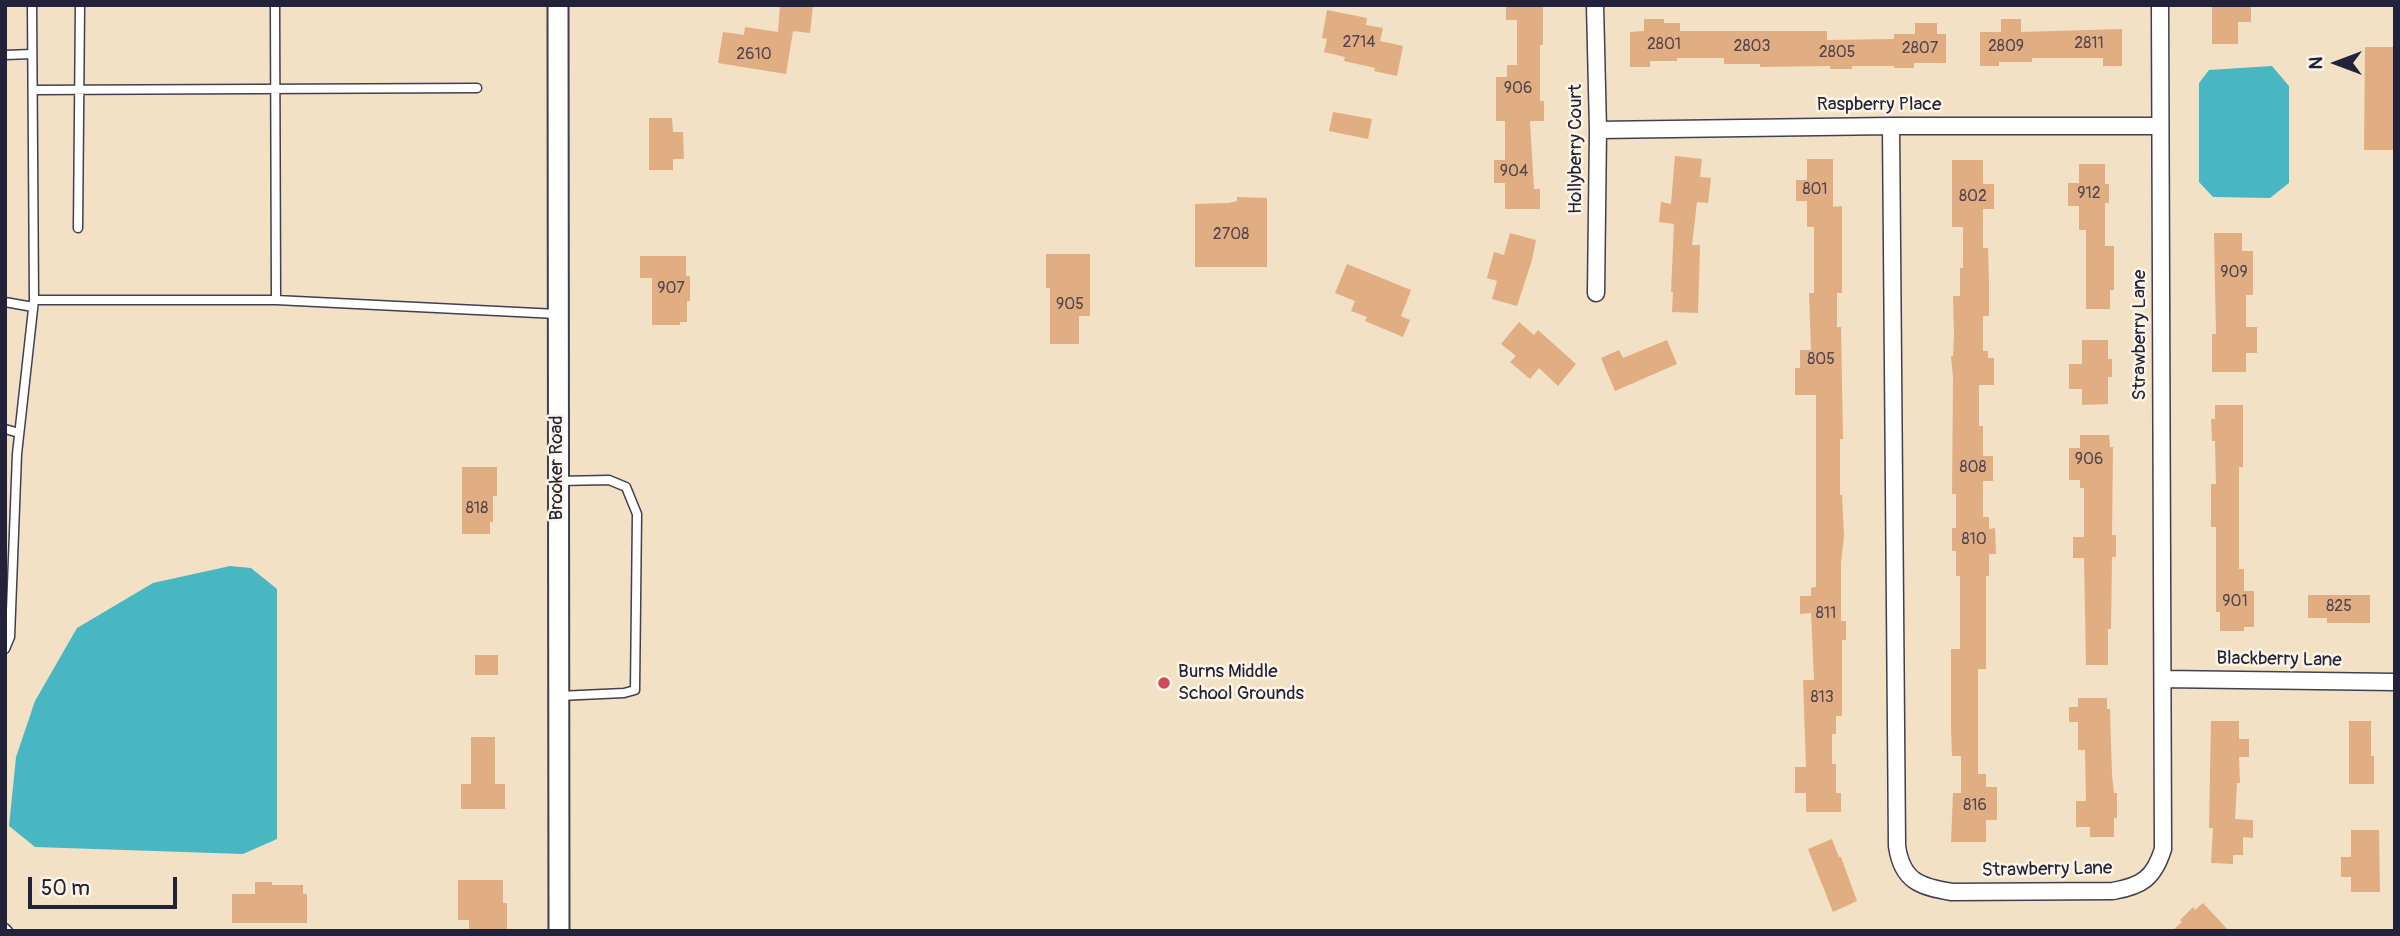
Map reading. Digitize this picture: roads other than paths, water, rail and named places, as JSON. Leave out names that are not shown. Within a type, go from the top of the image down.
[{"type":"street","name":"Brooker Road","points":[[558,5],[559,931]]},
{"type":"street","name":"Hollyberry Court","points":[[1595,5],[1598,130],[1596,293]]},
{"type":"street","name":"Strawberry Lane","points":[[1891,126],[1896,846],[1902,868],[1917,883],[1931,889],[1952,892],[2113,891],[2140,884],[2153,871],[2162,849],[2160,5]]},
{"type":"street","name":"Raspberry Place","points":[[1598,130],[2160,126]]},
{"type":"street","name":"Blackberry Lane","points":[[2163,679],[2395,682]]},
{"type":"lane","points":[[5,649],[10,637],[17,461],[33,303],[32,5]]},
{"type":"lane","points":[[78,228],[80,5]]},
{"type":"lane","points":[[275,5],[276,300]]},
{"type":"lane","points":[[5,55],[32,54]]},
{"type":"lane","points":[[33,90],[477,88]]},
{"type":"lane","points":[[5,302],[276,300],[557,314]]},
{"type":"lane","points":[[5,429],[19,433]]},
{"type":"lane","points":[[5,460],[17,461]]},
{"type":"lane","points":[[558,481],[609,480],[626,487],[637,514],[635,690],[624,693],[559,696]]},
{"type":"water","points":[[2272,66],[2289,86],[2289,183],[2270,198],[2213,197],[2199,182],[2199,83],[2209,70]]},
{"type":"water","points":[[230,566],[251,568],[277,589],[277,839],[243,854],[35,847],[9,826],[16,757],[35,701],[77,628],[153,583]]},
{"type":"place","name":"Burns Middle School Grounds","points":[[1164,683]]}]
